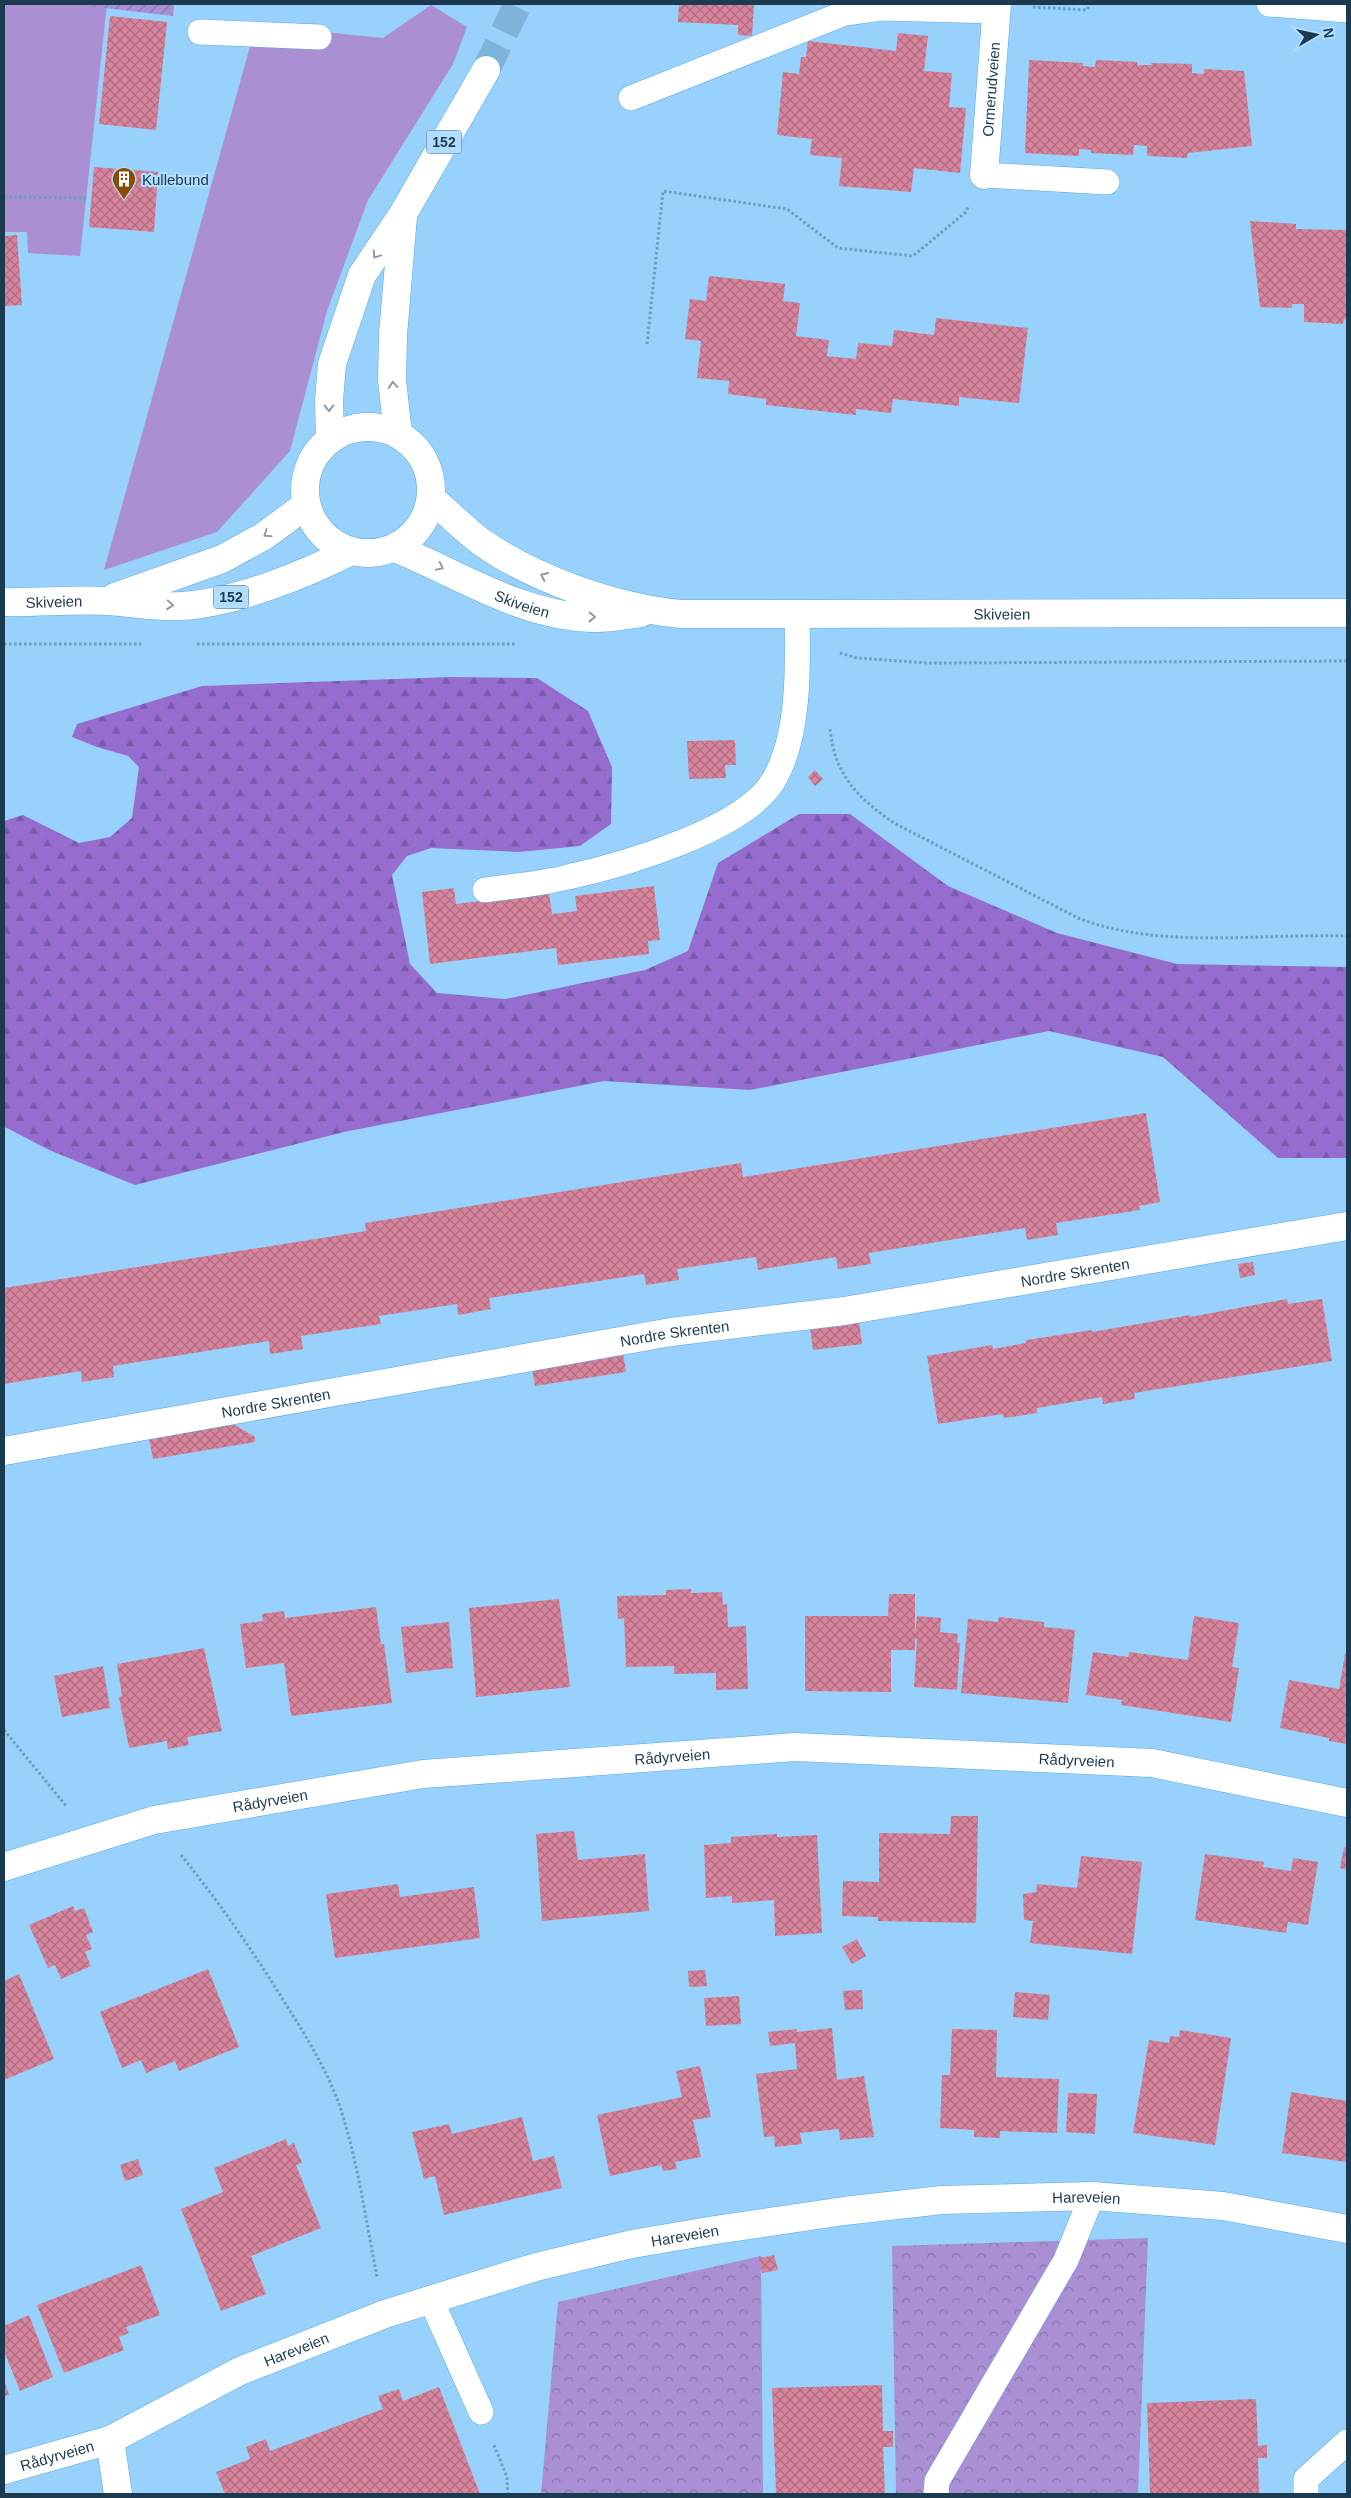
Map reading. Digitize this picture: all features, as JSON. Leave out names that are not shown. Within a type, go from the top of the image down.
[{"type":"street","name":"Ormerudveien","points":[[984,175],[997,7]]},
{"type":"street","name":"152","points":[[330,439],[329,400],[332,364],[362,275],[403,214],[486,70]]},
{"type":"street","name":"152","points":[[398,434],[392,362],[403,214]]},
{"type":"street","name":"152","points":[[365,427],[381,428],[398,434],[411,443],[427,466],[431,484],[431,498],[420,527],[409,539],[395,548],[365,554],[351,552],[336,544],[322,533],[312,520],[306,506],[306,477],[311,462],[330,439],[349,430],[365,427]]},
{"type":"street","name":"Skiveien","points":[[431,498],[481,541],[545,577],[600,597],[658,612],[681,614],[1347,613]]},
{"type":"street","name":"Skiveien","points":[[104,601],[222,559],[264,536],[306,506]]},
{"type":"street","name":"Skiveien","points":[[395,548],[436,564],[485,590],[539,611],[592,618],[658,612]]},
{"type":"street","name":"Skiveien","points":[[4,602],[104,601],[182,606],[238,595],[318,567],[351,552]]},
{"type":"street","name":"Nordre Skrenten","points":[[4,1451],[679,1331],[844,1311],[1347,1226]]},
{"type":"street","name":"Rådyrveien","points":[[4,1867],[154,1820],[423,1774],[796,1747],[1152,1763],[1347,1803]]},
{"type":"street","name":"Hareveien","points":[[110,2440],[240,2371],[385,2314],[536,2267],[632,2244],[844,2211],[942,2200],[1092,2196],[1223,2206],[1347,2229]]},
{"type":"street","name":"Rådyrveien","points":[[4,2470],[110,2440]]},
{"type":"street","points":[[110,2440],[118,2494]]},
{"type":"lane","points":[[1269,4],[1347,10]]},
{"type":"lane","points":[[631,98],[845,13],[881,8],[997,7]]},
{"type":"lane","points":[[200,32],[319,37]]},
{"type":"lane","points":[[984,175],[1107,182]]},
{"type":"lane","points":[[485,890],[569,877],[656,851],[701,834],[746,810],[762,796],[774,780],[782,763],[789,738],[796,680],[809,614]]},
{"type":"lane","points":[[936,2494],[936,2482],[1066,2260],[1092,2196]]},
{"type":"lane","points":[[431,2300],[481,2412]]},
{"type":"lane","points":[[1306,2494],[1306,2479],[1347,2442]]},
{"type":"path","points":[[1037,8],[1087,10],[1090,4]]},
{"type":"path","points":[[647,344],[663,191],[787,209],[838,248],[913,256],[966,212],[984,175]]},
{"type":"path","points":[[4,197],[86,198]]},
{"type":"path","points":[[809,614],[822,644],[837,653],[857,658],[928,663],[1347,661]]},
{"type":"path","points":[[4,644],[147,644]]},
{"type":"path","points":[[194,644],[520,644]]},
{"type":"path","points":[[830,723],[834,752],[845,777],[853,790],[876,810],[894,823],[1078,918],[1108,929],[1142,934],[1347,936]]},
{"type":"path","points":[[4,1730],[93,1840]]},
{"type":"path","points":[[154,1820],[233,1922],[295,2019],[326,2072],[340,2106],[350,2144],[385,2314]]},
{"type":"path","points":[[481,2412],[507,2477],[508,2494]]},
{"type":"green space","points":[[4,4],[107,4],[80,256],[28,253],[27,232],[4,232]]},
{"type":"green space","points":[[71,4],[174,4],[173,16]]},
{"type":"green space","points":[[431,5],[467,27],[453,64],[368,200],[327,311],[290,451],[217,532],[104,570],[256,25],[383,38]]},
{"type":"green space","points":[[451,677],[537,678],[588,711],[612,767],[611,824],[580,846],[519,852],[431,848],[407,856],[392,875],[410,964],[437,993],[505,999],[645,970],[688,951],[718,863],[799,814],[850,814],[948,886],[1057,933],[1177,964],[1347,967],[1347,1158],[1278,1158],[1163,1057],[1049,1031],[750,1090],[604,1081],[344,1132],[135,1185],[49,1150],[5,1127],[4,821],[23,815],[79,843],[110,837],[132,818],[139,767],[128,756],[72,737],[77,724],[202,686]]},
{"type":"green space","points":[[1148,2238],[1138,2494],[896,2494],[892,2246]]},
{"type":"green space","points":[[761,2256],[763,2494],[541,2494],[558,2302]]},
{"type":"building","points":[[679,4],[754,4],[752,36],[738,35],[738,25],[678,22]]},
{"type":"building","points":[[110,16],[167,22],[156,130],[99,124]]},
{"type":"building","points":[[898,33],[928,36],[924,71],[952,73],[949,107],[966,108],[960,173],[914,168],[911,192],[839,186],[842,158],[810,155],[812,139],[777,135],[783,72],[799,74],[801,57],[806,57],[808,41],[896,51]]},
{"type":"building","points":[[1029,60],[1083,63],[1083,66],[1095,67],[1096,60],[1137,62],[1137,65],[1152,65],[1151,63],[1192,64],[1192,73],[1204,74],[1204,69],[1244,71],[1252,146],[1188,153],[1187,158],[1147,156],[1147,146],[1134,145],[1133,155],[1091,153],[1091,150],[1079,149],[1079,156],[1025,153]]},
{"type":"building","name":"Kullebund","points":[[94,167],[158,172],[154,232],[89,227]]},
{"type":"building","points":[[1250,221],[1296,224],[1296,229],[1347,230],[1347,320],[1344,319],[1343,324],[1304,322],[1304,304],[1292,304],[1292,308],[1260,307]]},
{"type":"building","points":[[17,235],[22,305],[4,306],[4,236]]},
{"type":"building","points":[[709,276],[785,284],[783,301],[800,303],[796,336],[829,340],[827,356],[856,359],[858,343],[892,346],[894,330],[934,335],[936,318],[1028,328],[1019,403],[959,397],[959,406],[893,399],[891,413],[856,409],[856,415],[766,405],[766,399],[728,394],[729,381],[697,378],[701,341],[685,339],[690,299],[706,301]]},
{"type":"building","points":[[735,740],[736,765],[725,765],[726,778],[689,779],[687,741]]},
{"type":"building","points":[[815,770],[823,779],[815,786],[808,777]]},
{"type":"building","points":[[654,886],[660,940],[648,941],[649,954],[558,965],[556,948],[430,964],[422,892],[454,888],[456,904],[549,893],[552,914],[577,911],[575,896]]},
{"type":"building","points":[[1146,1113],[1160,1202],[1139,1206],[1140,1210],[1056,1223],[1058,1235],[1027,1240],[1025,1228],[869,1253],[871,1264],[838,1269],[836,1257],[758,1270],[756,1257],[677,1269],[679,1280],[646,1285],[644,1274],[489,1298],[491,1309],[458,1315],[457,1304],[379,1316],[381,1324],[301,1336],[303,1349],[270,1354],[269,1341],[113,1366],[114,1377],[82,1382],[81,1371],[4,1384],[4,1288],[366,1231],[365,1223],[741,1163],[743,1177]]},
{"type":"building","points":[[1253,1262],[1255,1275],[1240,1278],[1238,1264]]},
{"type":"building","points":[[1287,1299],[1288,1304],[1322,1299],[1332,1361],[1134,1393],[1135,1399],[1103,1404],[1102,1397],[1037,1408],[1037,1413],[1004,1418],[1003,1414],[938,1424],[927,1356],[992,1345],[993,1349],[1026,1343],[1026,1340],[1092,1330],[1092,1332],[1190,1315],[1190,1317]]},
{"type":"building","points":[[859,1321],[862,1344],[813,1350],[810,1328]]},
{"type":"building","points":[[623,1353],[626,1372],[535,1386],[532,1367]]},
{"type":"building","points":[[233,1424],[255,1437],[255,1442],[153,1459],[149,1438]]},
{"type":"building","points":[[691,1589],[691,1593],[722,1592],[723,1605],[727,1604],[728,1627],[746,1626],[748,1689],[716,1690],[716,1673],[674,1674],[674,1666],[626,1667],[624,1618],[618,1619],[617,1596],[666,1595],[666,1590]]},
{"type":"building","points":[[889,1594],[915,1594],[915,1635],[917,1616],[941,1618],[940,1632],[958,1634],[957,1643],[960,1643],[957,1690],[914,1687],[917,1639],[915,1639],[915,1650],[891,1650],[891,1692],[805,1691],[805,1616],[888,1616]]},
{"type":"building","points":[[559,1599],[570,1687],[476,1697],[469,1608]]},
{"type":"building","points":[[376,1607],[381,1644],[384,1644],[392,1703],[291,1716],[284,1663],[246,1668],[240,1624],[263,1621],[262,1614],[284,1611],[285,1618]]},
{"type":"building","points":[[1194,1616],[1239,1623],[1232,1667],[1239,1668],[1231,1722],[1121,1705],[1122,1700],[1086,1695],[1093,1652],[1128,1657],[1129,1652],[1188,1660]]},
{"type":"building","points":[[999,1617],[1044,1622],[1044,1627],[1075,1630],[1068,1703],[961,1693],[968,1619],[998,1622]]},
{"type":"building","points":[[449,1622],[453,1668],[406,1673],[401,1627]]},
{"type":"building","points":[[204,1648],[222,1731],[187,1737],[189,1745],[168,1749],[167,1741],[129,1748],[119,1697],[122,1696],[117,1664]]},
{"type":"building","points":[[1345,1654],[1347,1654],[1347,1744],[1329,1741],[1329,1738],[1280,1728],[1289,1680],[1339,1689]]},
{"type":"building","points":[[103,1666],[110,1708],[62,1717],[54,1676]]},
{"type":"building","points":[[951,1816],[978,1816],[976,1923],[878,1921],[878,1917],[842,1916],[843,1881],[879,1882],[879,1833],[950,1834]]},
{"type":"building","points":[[574,1831],[578,1860],[645,1854],[649,1911],[542,1921],[536,1834]]},
{"type":"building","points":[[777,1834],[777,1837],[817,1835],[822,1933],[775,1936],[774,1900],[732,1903],[732,1896],[706,1898],[704,1845],[731,1843],[731,1837]]},
{"type":"building","points":[[1344,1847],[1347,1848],[1347,1870],[1340,1868]]},
{"type":"building","points":[[1205,1854],[1264,1862],[1263,1867],[1291,1871],[1293,1858],[1318,1862],[1308,1925],[1288,1922],[1286,1933],[1195,1920]]},
{"type":"building","points":[[1081,1856],[1142,1862],[1132,1954],[1030,1943],[1033,1921],[1024,1920],[1023,1894],[1036,1892],[1037,1884],[1077,1888]]},
{"type":"building","points":[[398,1884],[400,1897],[474,1887],[480,1938],[335,1958],[326,1894]]},
{"type":"building","points":[[73,1906],[75,1911],[84,1908],[93,1932],[86,1935],[92,1949],[85,1952],[91,1966],[61,1979],[55,1965],[48,1968],[29,1925]]},
{"type":"building","points":[[857,1939],[866,1956],[852,1964],[842,1947]]},
{"type":"building","points":[[208,1969],[239,2047],[179,2071],[175,2061],[146,2073],[141,2060],[122,2068],[100,2012]]},
{"type":"building","points":[[705,1970],[707,1986],[689,1987],[688,1971]]},
{"type":"building","points":[[19,1974],[54,2059],[4,2080],[4,1981]]},
{"type":"building","points":[[862,1990],[863,2009],[845,2010],[843,1991]]},
{"type":"building","points":[[1015,1992],[1050,1995],[1048,2020],[1013,2017]]},
{"type":"building","points":[[739,1996],[741,2024],[706,2026],[704,1998]]},
{"type":"building","points":[[832,2028],[837,2080],[864,2076],[874,2137],[840,2140],[839,2129],[800,2133],[802,2144],[775,2147],[774,2136],[764,2137],[756,2074],[797,2069],[795,2043],[770,2046],[768,2032],[797,2029],[797,2032]]},
{"type":"building","points":[[952,2029],[997,2030],[996,2077],[1059,2079],[1057,2133],[1000,2131],[1000,2138],[974,2137],[974,2130],[940,2128],[942,2075],[950,2075]]},
{"type":"building","points":[[1180,2030],[1231,2038],[1215,2145],[1133,2133],[1149,2040],[1169,2043],[1170,2036],[1179,2037]]},
{"type":"building","points":[[700,2066],[711,2117],[693,2120],[701,2157],[675,2162],[677,2169],[663,2171],[661,2165],[610,2176],[597,2115],[682,2097],[676,2071]]},
{"type":"building","points":[[1291,2092],[1347,2101],[1347,2162],[1282,2153]]},
{"type":"building","points":[[1068,2093],[1097,2094],[1095,2134],[1066,2132]]},
{"type":"building","points":[[522,2117],[533,2161],[554,2156],[562,2188],[444,2215],[435,2176],[424,2179],[412,2132],[449,2124],[452,2134]]},
{"type":"building","points":[[286,2139],[288,2146],[294,2143],[302,2163],[296,2165],[321,2228],[251,2256],[266,2294],[221,2311],[181,2209],[223,2192],[214,2168]]},
{"type":"building","points":[[138,2159],[143,2175],[125,2181],[120,2165]]},
{"type":"building","points":[[774,2255],[778,2270],[762,2273],[759,2258]]},
{"type":"building","points":[[141,2265],[160,2315],[126,2327],[129,2333],[119,2337],[124,2350],[64,2373],[37,2305]]},
{"type":"building","points":[[29,2315],[53,2377],[20,2391],[4,2351],[4,2326]]},
{"type":"building","points":[[4,2380],[9,2395],[4,2396]]},
{"type":"building","points":[[882,2385],[883,2431],[893,2431],[893,2447],[883,2447],[885,2494],[776,2494],[772,2388]]},
{"type":"building","points":[[439,2387],[480,2494],[225,2494],[216,2472],[250,2459],[246,2447],[266,2439],[270,2451],[383,2409],[378,2396],[399,2389],[403,2401]]},
{"type":"building","points":[[1256,2399],[1258,2446],[1267,2445],[1267,2458],[1258,2458],[1259,2494],[1150,2494],[1147,2403]]},
{"type":"tunnel","points":[[486,70],[518,4]]},
{"type":"place","name":"Kullebund","points":[[124,200]]}]
